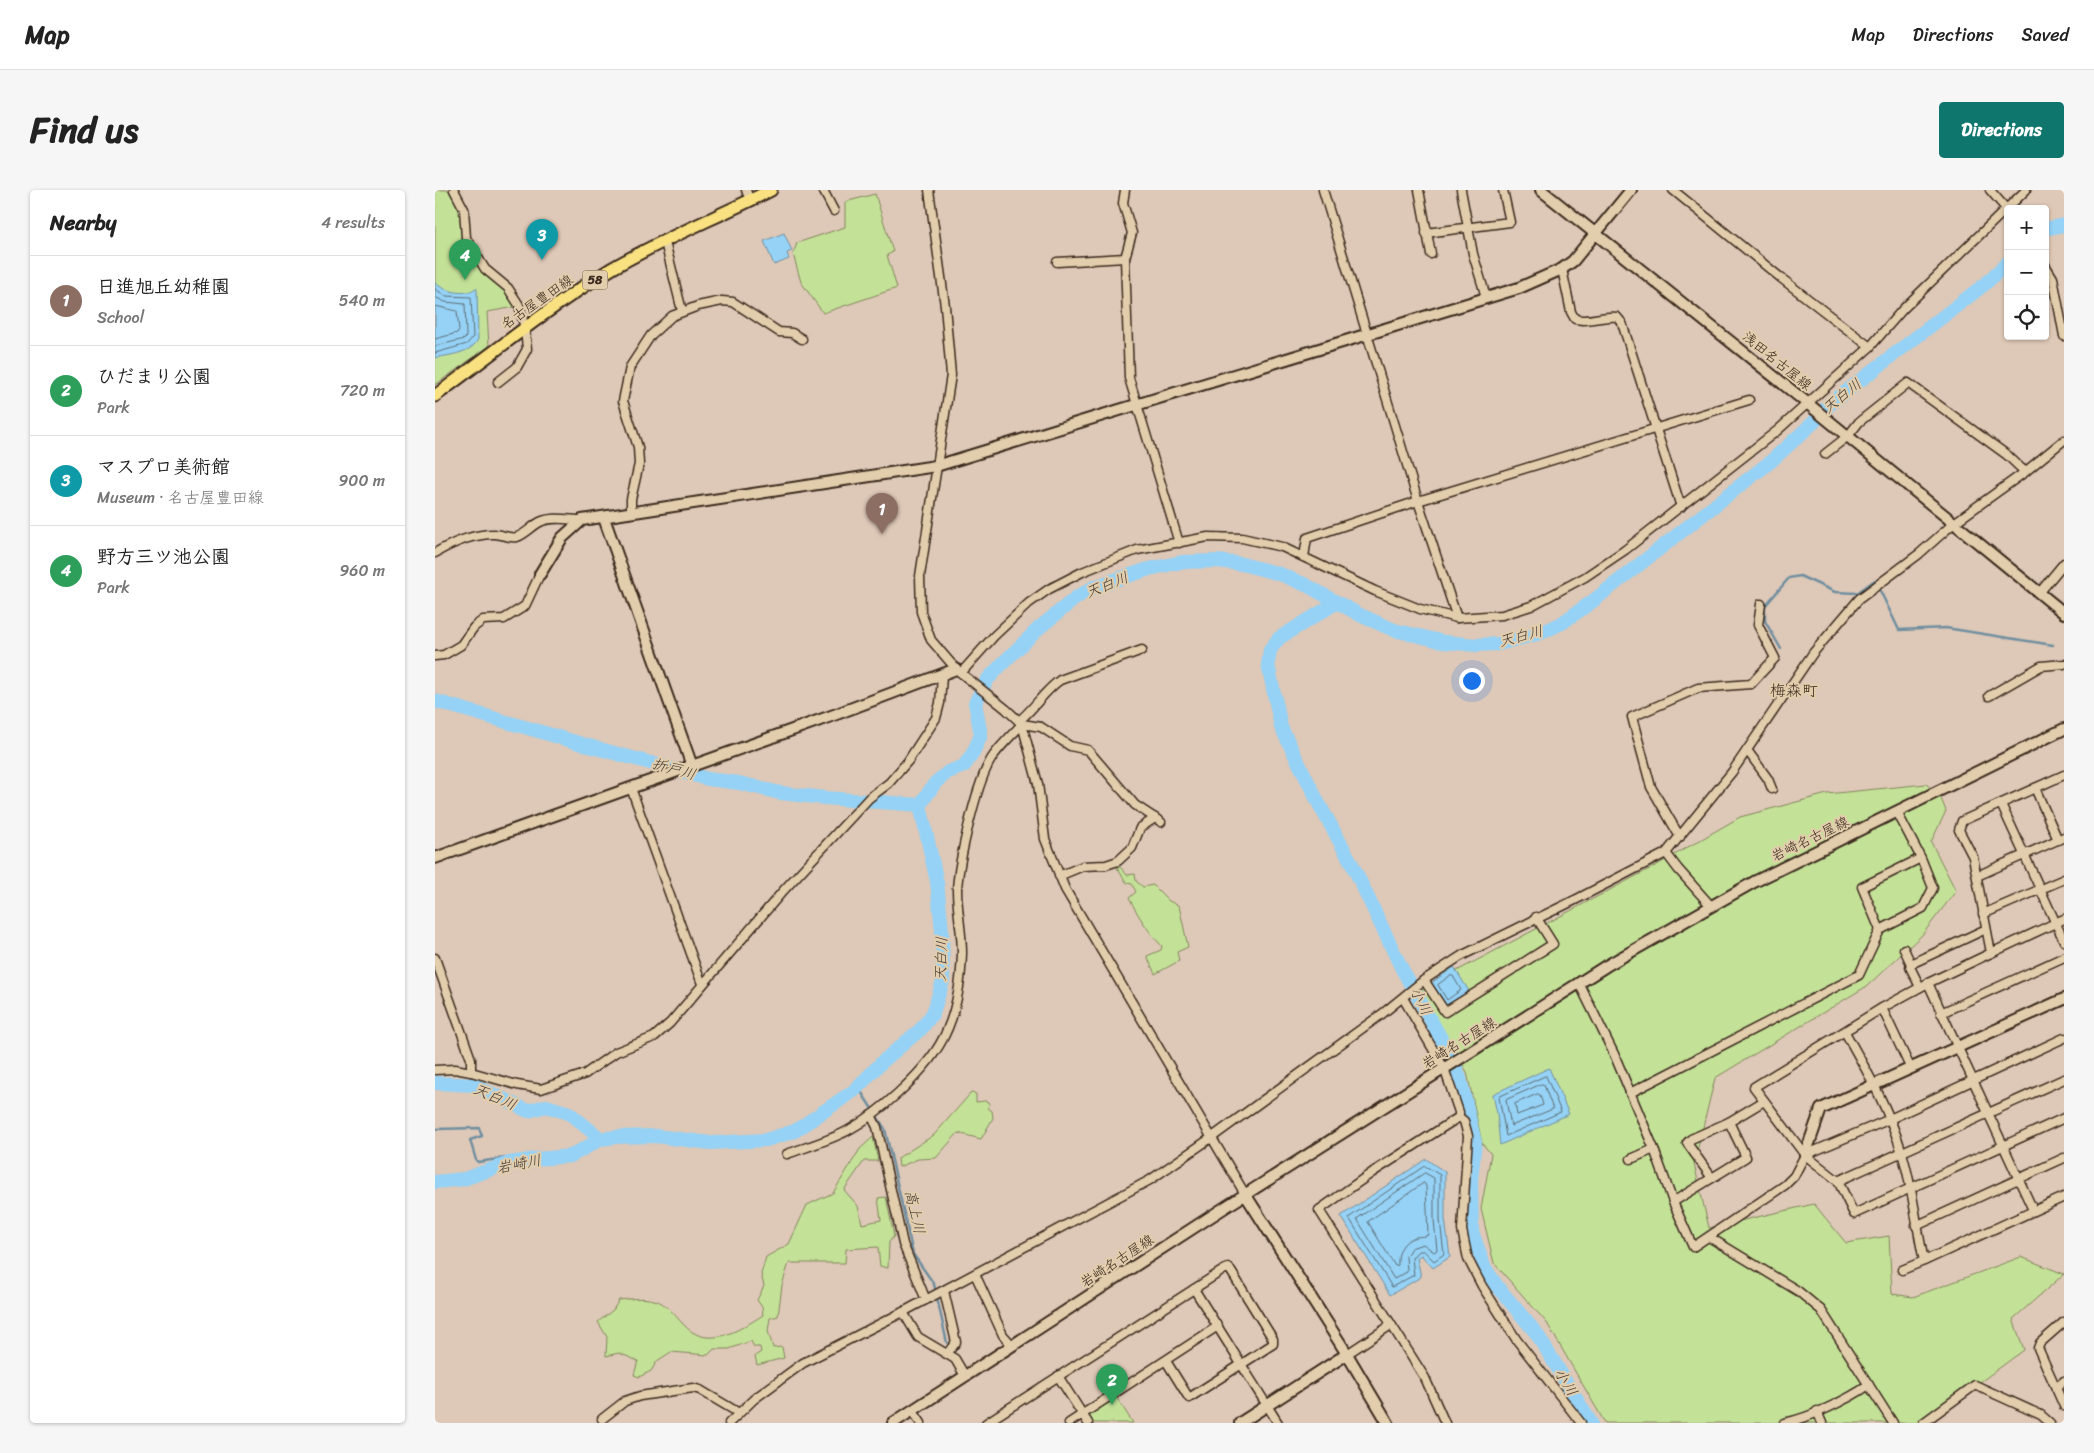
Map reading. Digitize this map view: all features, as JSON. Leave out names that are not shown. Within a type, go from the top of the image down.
[{"type":"main road","name":"名古屋豊田線","points":[[435,396],[525,329],[611,270],[748,195],[771,190]]},
{"type":"street","points":[[454,190],[465,210],[466,238],[485,269],[508,288],[519,305],[525,329],[527,349],[517,367],[498,382]]},
{"type":"street","points":[[823,190],[834,211]]},
{"type":"street","points":[[929,190],[945,306],[951,375],[920,576],[921,612],[931,640],[958,671],[1006,709],[1020,723],[1037,784],[1045,838],[1065,889],[1211,1138],[1347,1354],[1388,1423]]},
{"type":"street","points":[[1125,190],[1123,203],[1132,233],[1125,258],[1126,334],[1129,378],[1179,543]]},
{"type":"street","points":[[1323,190],[1418,501],[1457,618]]},
{"type":"street","points":[[1419,190],[1431,254]]},
{"type":"street","points":[[1461,190],[1473,254],[1486,297]]},
{"type":"street","points":[[1426,233],[1510,222],[1503,190]]},
{"type":"street","name":"浅田名古屋線","points":[[1541,190],[1848,436],[2064,613]]},
{"type":"street","points":[[435,553],[450,544],[476,537],[494,534],[518,536],[546,519],[583,520],[604,518],[936,466],[1138,405],[1519,288],[1562,269],[1573,262],[1631,190]]},
{"type":"street","points":[[1673,190],[1781,278],[1870,347]]},
{"type":"street","points":[[1990,190],[2004,206]]},
{"type":"street","points":[[2012,205],[2026,190]]},
{"type":"street","points":[[435,858],[958,671],[1029,603],[1049,588],[1117,557],[1137,550],[1208,537],[1242,538],[1282,547],[1375,592],[1420,609],[1457,618],[1502,615],[1531,606],[1585,577],[1681,508],[1778,430],[1870,347],[1903,309],[2004,213]]},
{"type":"street","points":[[665,242],[682,311]]},
{"type":"street","points":[[1057,262],[1125,258]]},
{"type":"street","points":[[1562,269],[1571,312],[1575,319],[1583,321],[1609,316],[1617,317],[1622,322],[1654,429],[1681,508]]},
{"type":"street","points":[[2049,271],[2064,336]]},
{"type":"street","points":[[631,513],[631,499],[639,464],[638,448],[623,400],[625,382],[630,367],[651,336],[672,316],[682,311],[722,301],[733,302],[779,332],[793,334],[802,338]]},
{"type":"street","points":[[1825,454],[1848,436],[1859,422],[1908,383],[2007,455],[2025,472]]},
{"type":"street","points":[[1304,557],[1307,538],[1418,501],[1749,400]]},
{"type":"street","points":[[729,1423],[803,1363],[936,1295],[1150,1180],[1211,1138],[1421,983],[1461,956],[1666,853],[1732,772],[1813,653],[1859,599],[1919,554],[1954,523],[2025,472],[2064,440]]},
{"type":"street","points":[[604,518],[691,766]]},
{"type":"street","points":[[435,656],[444,655],[461,645],[474,627],[483,620],[504,619],[525,606],[540,574],[562,538],[583,520]]},
{"type":"street","points":[[2040,592],[2064,563]]},
{"type":"street","points":[[1680,837],[1651,787],[1632,717],[1698,688],[1751,684],[1775,658],[1758,625],[1761,604]]},
{"type":"street","points":[[787,1154],[845,1132],[874,1113],[911,1080],[940,1045],[956,1003],[961,970],[962,951],[957,889],[959,873],[971,816],[987,767],[993,755],[1052,685],[1060,680],[1142,650]]},
{"type":"street","points":[[1989,696],[2041,666],[2064,664]]},
{"type":"street","points":[[435,1070],[455,1069],[517,1085],[541,1089],[585,1074],[616,1052],[654,1037],[669,1023],[783,890],[860,810],[869,798],[889,783],[908,761],[936,718],[941,703],[942,676]]},
{"type":"street","points":[[1020,723],[1041,727],[1070,746],[1088,750],[1135,804],[1158,820],[1141,828],[1132,848],[1119,860],[1106,864],[1083,866],[1059,876]]},
{"type":"street","name":"岩崎名古屋線","points":[[893,1423],[1245,1194],[1579,983],[1754,882],[2064,729]]},
{"type":"street","points":[[1747,750],[1768,779],[1772,789]]},
{"type":"street","points":[[1991,953],[1973,857],[1959,830],[1962,821],[2064,775]]},
{"type":"street","points":[[631,788],[702,984]]},
{"type":"street","points":[[1977,876],[2061,839],[2035,788]]},
{"type":"street","points":[[2001,804],[2064,941]]},
{"type":"street","points":[[1630,1093],[1859,975],[1880,930],[1923,908],[1933,888],[1921,858],[1897,812]]},
{"type":"street","points":[[1666,853],[1711,906]]},
{"type":"street","points":[[1880,930],[1862,887],[1921,858]]},
{"type":"street","points":[[1983,914],[2064,879]]},
{"type":"street","points":[[1421,983],[1445,1012],[1553,944],[1536,918]]},
{"type":"street","points":[[2064,919],[1928,983],[1882,1008],[1755,1087],[1805,1155],[1838,1181],[1854,1214],[2064,1118]]},
{"type":"street","points":[[1911,964],[1986,930]]},
{"type":"street","points":[[1904,949],[1920,988]]},
{"type":"street","points":[[1941,1013],[2064,957]]},
{"type":"street","points":[[435,958],[471,1059],[471,1072]]},
{"type":"street","points":[[1579,983],[1614,1054],[1654,1149],[1673,1202],[1693,1246],[1785,1185],[1794,1176],[1805,1155],[1821,1109],[2064,999]]},
{"type":"street","points":[[1928,983],[2033,1210]]},
{"type":"street","points":[[1405,996],[1447,1066],[1459,1117],[1464,1121],[1468,1136],[1462,1230],[1468,1259],[1516,1339],[1581,1423]]},
{"type":"street","points":[[1882,1008],[1910,1068]]},
{"type":"street","points":[[1845,1032],[1875,1084],[1902,1152],[1911,1189],[1916,1226],[1925,1261]]},
{"type":"street","points":[[1805,1155],[1890,1119],[2064,1038]]},
{"type":"street","points":[[1838,1181],[2064,1079]]},
{"type":"street","points":[[1712,1178],[1687,1143],[1691,1138],[1729,1122],[1764,1101]]},
{"type":"street","points":[[874,1113],[903,1244],[936,1295],[956,1342],[947,1354]]},
{"type":"street","points":[[1445,1423],[1425,1378],[1319,1210],[1373,1172],[1459,1117]]},
{"type":"street","points":[[1673,1202],[1746,1157],[1729,1122]]},
{"type":"street","points":[[1631,1159],[1654,1149]]},
{"type":"street","points":[[1916,1226],[2064,1158]]},
{"type":"street","points":[[1903,1270],[2064,1197]]},
{"type":"street","points":[[1709,1237],[1798,1291],[1821,1310],[1893,1423]]},
{"type":"street","points":[[986,1423],[1229,1268],[1274,1341],[1273,1344],[1189,1398],[1166,1361]]},
{"type":"street","points":[[975,1274],[1003,1335],[1012,1345]]},
{"type":"street","points":[[1194,1289],[1278,1423]]},
{"type":"street","points":[[903,1312],[918,1337],[955,1359],[965,1376]]},
{"type":"street","points":[[2064,1322],[2040,1343],[2038,1348],[2064,1406]]},
{"type":"street","points":[[1240,1423],[1391,1325]]},
{"type":"street","points":[[1069,1423],[1218,1326]]},
{"type":"street","points":[[1058,1376],[1088,1423]]},
{"type":"street","points":[[2056,1388],[2064,1381]]},
{"type":"street","points":[[1784,1423],[1798,1420],[1854,1395],[1869,1385]]},
{"type":"street","points":[[1923,1423],[1975,1385],[2041,1415],[2050,1423]]},
{"type":"street","points":[[602,1419],[625,1401],[640,1396],[693,1388],[700,1390],[739,1413]]},
{"type":"street","points":[[912,1410],[921,1423]]},
{"type":"street","points":[[1817,1411],[1823,1423]]},
{"type":"green space","points":[[435,190],[450,190],[462,210],[464,239],[506,290],[515,307],[487,312],[489,346],[435,385]]},
{"type":"green space","points":[[875,194],[893,252],[887,255],[897,288],[823,313],[801,282],[793,254],[797,243],[845,227],[845,202]]},
{"type":"green space","points":[[1926,784],[1940,796],[1946,811],[1931,842],[1956,891],[1922,935],[1867,986],[1715,1078],[1694,1164],[1709,1228],[1814,1204],[1846,1243],[1889,1236],[1892,1294],[1913,1297],[2021,1257],[2064,1274],[2013,1319],[2024,1350],[1924,1423],[1605,1423],[1547,1323],[1494,1263],[1481,1209],[1491,1154],[1482,1143],[1467,1072],[1419,991],[1657,865],[1740,817],[1827,794]]},
{"type":"green space","points":[[1120,867],[1127,875],[1135,874],[1136,881],[1143,887],[1153,885],[1169,901],[1179,906],[1188,947],[1177,952],[1179,961],[1155,974],[1147,956],[1161,950],[1162,946],[1152,935],[1129,898],[1136,892],[1132,884],[1127,883],[1117,868]]},
{"type":"green space","points":[[971,1093],[976,1094],[976,1102],[985,1101],[990,1103],[988,1108],[992,1111],[993,1118],[981,1139],[958,1133],[936,1158],[918,1159],[899,1167],[898,1158],[934,1135]]},
{"type":"green space","points":[[873,1137],[878,1161],[864,1161],[844,1190],[858,1206],[862,1224],[881,1220],[878,1198],[886,1197],[894,1236],[889,1242],[888,1268],[880,1266],[878,1247],[846,1249],[845,1263],[789,1263],[782,1285],[778,1316],[770,1318],[768,1331],[773,1348],[782,1347],[784,1358],[757,1365],[755,1356],[761,1352],[760,1347],[754,1347],[751,1341],[729,1349],[714,1349],[708,1355],[671,1352],[657,1361],[651,1371],[639,1377],[634,1375],[638,1361],[619,1353],[606,1356],[607,1337],[598,1322],[613,1310],[619,1300],[641,1298],[659,1302],[667,1307],[692,1332],[702,1336],[723,1336],[763,1315],[762,1307],[757,1300],[764,1286],[761,1274],[766,1257],[789,1244],[807,1205],[833,1193],[860,1149]]},
{"type":"green space","points":[[1115,1395],[1133,1423],[1093,1423],[1089,1415]]},
{"type":"water","points":[[784,233],[792,251],[787,253],[789,259],[774,265],[764,241]]},
{"type":"water","points":[[435,283],[455,292],[477,289],[478,339],[475,344],[466,350],[435,358]]},
{"type":"water","points":[[1454,967],[1469,991],[1445,1008],[1431,983]]},
{"type":"water","points":[[1549,1068],[1569,1114],[1500,1145],[1493,1094]]},
{"type":"water","points":[[1426,1159],[1445,1172],[1445,1219],[1450,1257],[1433,1268],[1421,1255],[1417,1258],[1421,1277],[1390,1295],[1341,1216]]},
{"type":"waterway","name":"天白川","points":[[2049,228],[2064,225]]},
{"type":"waterway","name":"天白川","points":[[435,1182],[464,1179],[509,1163],[571,1156],[601,1139],[615,1137],[656,1136],[710,1143],[766,1140],[795,1131],[855,1090],[881,1063],[921,1029],[933,1013],[943,981],[942,931],[937,882],[920,805],[935,783],[948,772],[964,766],[973,753],[981,735],[975,703],[987,680],[1039,628],[1077,597],[1094,587],[1149,569],[1182,562],[1217,561],[1242,564],[1280,574],[1306,585],[1360,615],[1394,630],[1444,642],[1476,645],[1498,644],[1541,633],[1562,623],[1593,601],[1770,462],[1814,422],[1830,404],[1985,284],[2004,266]]},
{"type":"waterway","points":[[1781,649],[1765,621],[1765,606],[1789,578],[1800,576],[1835,592],[1857,593],[1875,580],[1899,630],[1946,628],[2053,645]]},
{"type":"waterway","name":"小川","points":[[1336,603],[1279,638],[1270,650],[1268,664],[1281,727],[1319,804],[1351,862],[1402,969],[1451,1056],[1460,1078],[1475,1142],[1471,1181],[1472,1232],[1485,1268],[1497,1286],[1537,1334],[1591,1423]]},
{"type":"waterway","name":"折戸川","points":[[435,701],[708,779],[739,783],[780,793],[920,805]]},
{"type":"waterway","name":"天白川","points":[[435,1083],[474,1085],[528,1111],[546,1106],[569,1113],[601,1139]]},
{"type":"waterway","name":"高上川","points":[[858,1087],[885,1129],[913,1254],[934,1284],[947,1343]]},
{"type":"waterway","name":"岩崎川","points":[[435,1129],[479,1128],[482,1136],[470,1140],[476,1160],[478,1162],[505,1158],[509,1163]]},
{"type":"place","name":"マスプロ美術館","points":[[542,260]]},
{"type":"place","name":"野方三ツ池公園","points":[[465,280]]},
{"type":"place","name":"日進旭丘幼稚園","points":[[882,534]]},
{"type":"place","name":"ひだまり公園","points":[[1112,1405]]},
{"type":"district","name":"梅森町","points":[[1794,690]]}]
